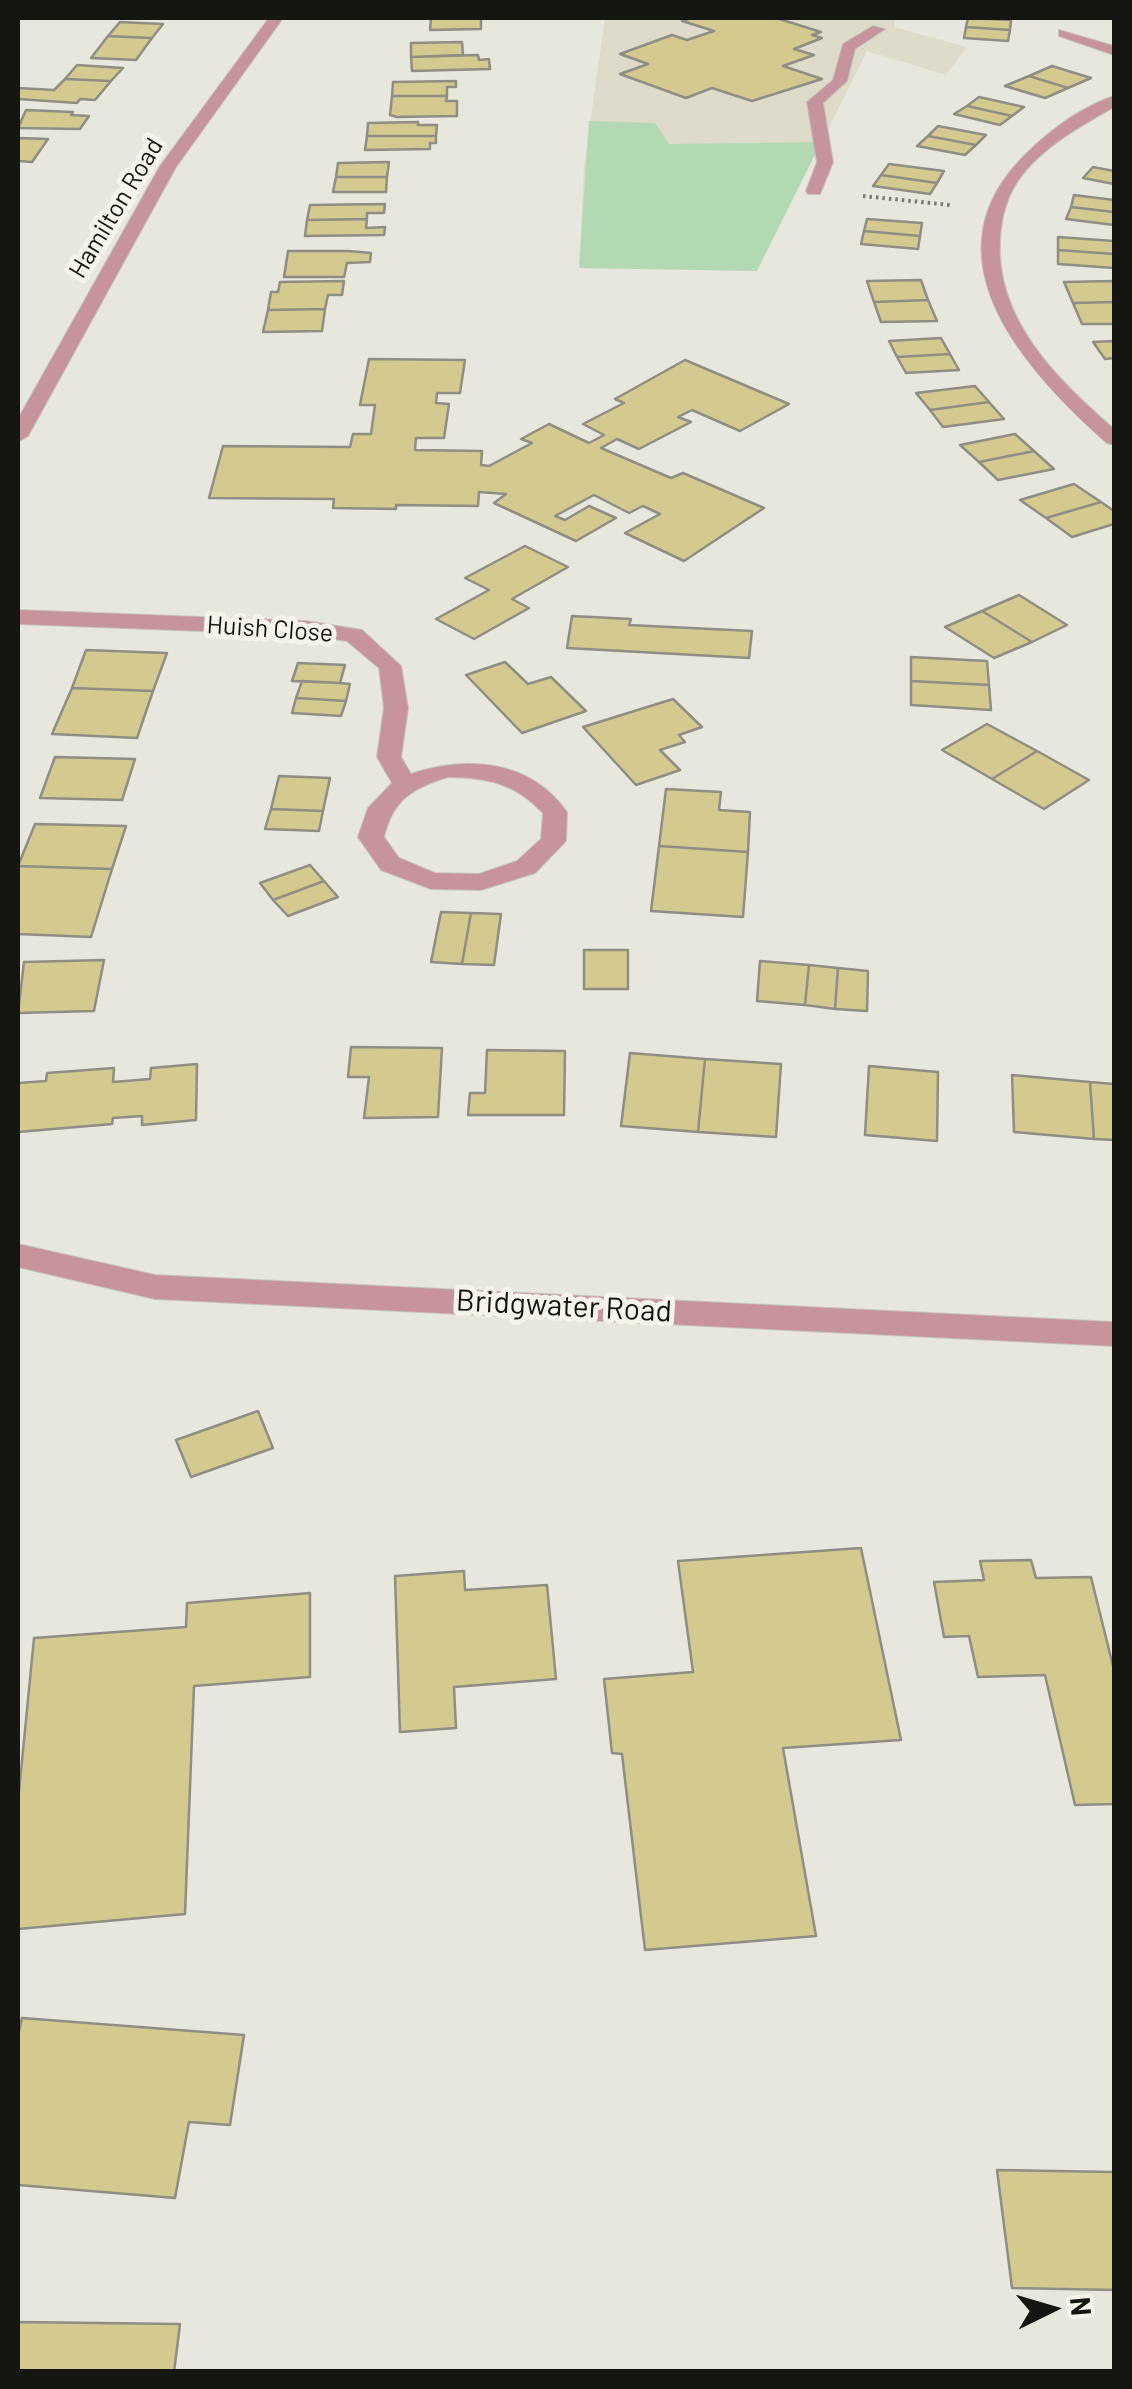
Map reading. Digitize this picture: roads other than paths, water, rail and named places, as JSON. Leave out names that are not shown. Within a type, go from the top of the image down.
[{"type":"street","name":"Hamilton Road","points":[[18,436],[168,166],[276,18]]},
{"type":"street","points":[[814,190],[825,162],[814,102],[840,81],[842,54],[857,38],[878,29]]},
{"type":"street","points":[[1064,33],[1114,51]]},
{"type":"street","points":[[1114,100],[1080,116],[1034,151],[1000,192],[987,241],[996,300],[1032,357],[1079,411],[1114,439]]},
{"type":"street","name":"Huish Close","points":[[18,618],[306,628],[354,635],[390,666],[396,708],[388,757],[404,783]]},
{"type":"street","points":[[447,770],[494,771],[533,786],[554,812],[553,842],[526,867],[481,882],[431,880],[390,864],[371,837],[376,808],[404,783],[447,770]]},
{"type":"street","name":"Bridgwater Road","points":[[18,1256],[155,1287],[1114,1334]]}]
